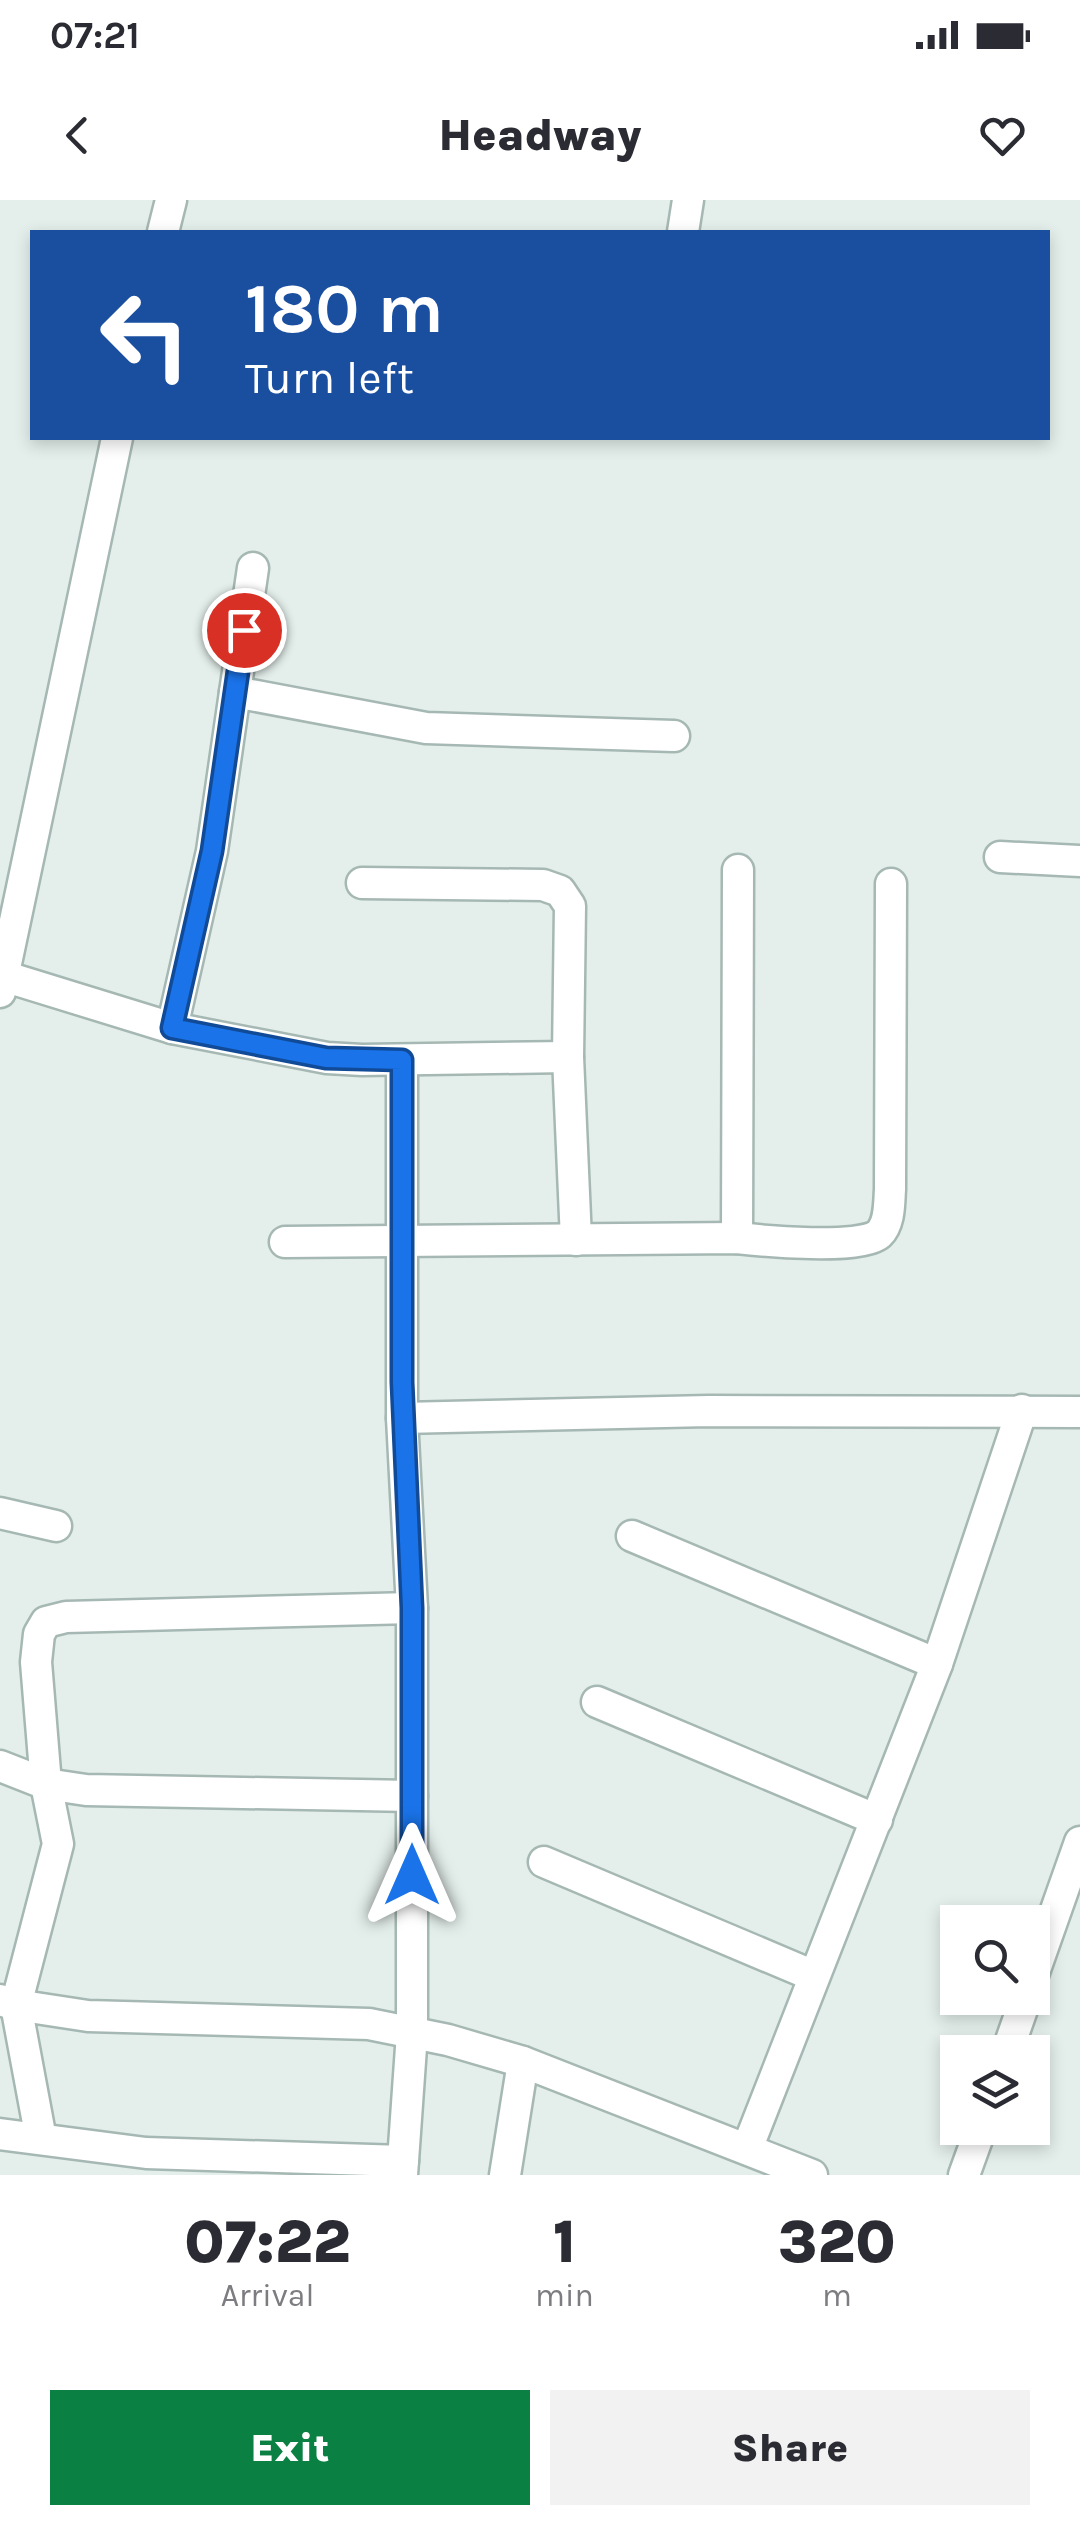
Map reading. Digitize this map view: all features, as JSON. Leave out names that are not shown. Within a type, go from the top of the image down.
[{"type":"street","points":[[164,230],[171,200]]},
{"type":"street","points":[[683,230],[688,200]]},
{"type":"street","points":[[117,440],[12,884],[2,982],[172,1028],[326,1058],[568,1057]]},
{"type":"street","points":[[172,1028],[212,851],[253,568]]},
{"type":"street","points":[[235,692],[426,728],[674,736]]},
{"type":"street","points":[[1000,857],[1080,861]]},
{"type":"street","points":[[737,1238],[738,870]]},
{"type":"street","points":[[362,883],[543,885],[560,891],[570,906],[568,1057],[576,1240]]},
{"type":"street","points":[[285,1242],[737,1238],[802,1244],[870,1240],[881,1232],[888,1219],[891,884]]},
{"type":"street","points":[[0,2134],[146,2153],[402,2168],[412,2033],[412,1608],[402,1418],[402,1060]]},
{"type":"street","points":[[747,2148],[936,1664],[1022,1410]]},
{"type":"street","points":[[402,1418],[1080,1412]]},
{"type":"street","points":[[0,1513],[56,1526]]},
{"type":"street","points":[[632,1536],[936,1664]]},
{"type":"street","points":[[41,2139],[8,2002],[58,1844],[46,1784],[36,1662],[38,1634],[46,1622],[66,1617],[412,1608]]},
{"type":"street","points":[[597,1702],[876,1820]]},
{"type":"street","points":[[0,1766],[46,1784],[86,1790],[412,1796]]},
{"type":"street","points":[[1050,1927],[1080,1842]]},
{"type":"street","points":[[544,1862],[814,1976]]},
{"type":"street","points":[[8,2002],[88,2016],[369,2024],[412,2033],[523,2062],[812,2175]]},
{"type":"street","points":[[505,2175],[523,2062]]},
{"type":"street","points":[[964,2175],[974,2145]]},
{"type":"route","points":[[244,630],[212,851],[172,1028],[326,1058],[402,1060],[402,1418],[412,1608],[412,1875]]}]
